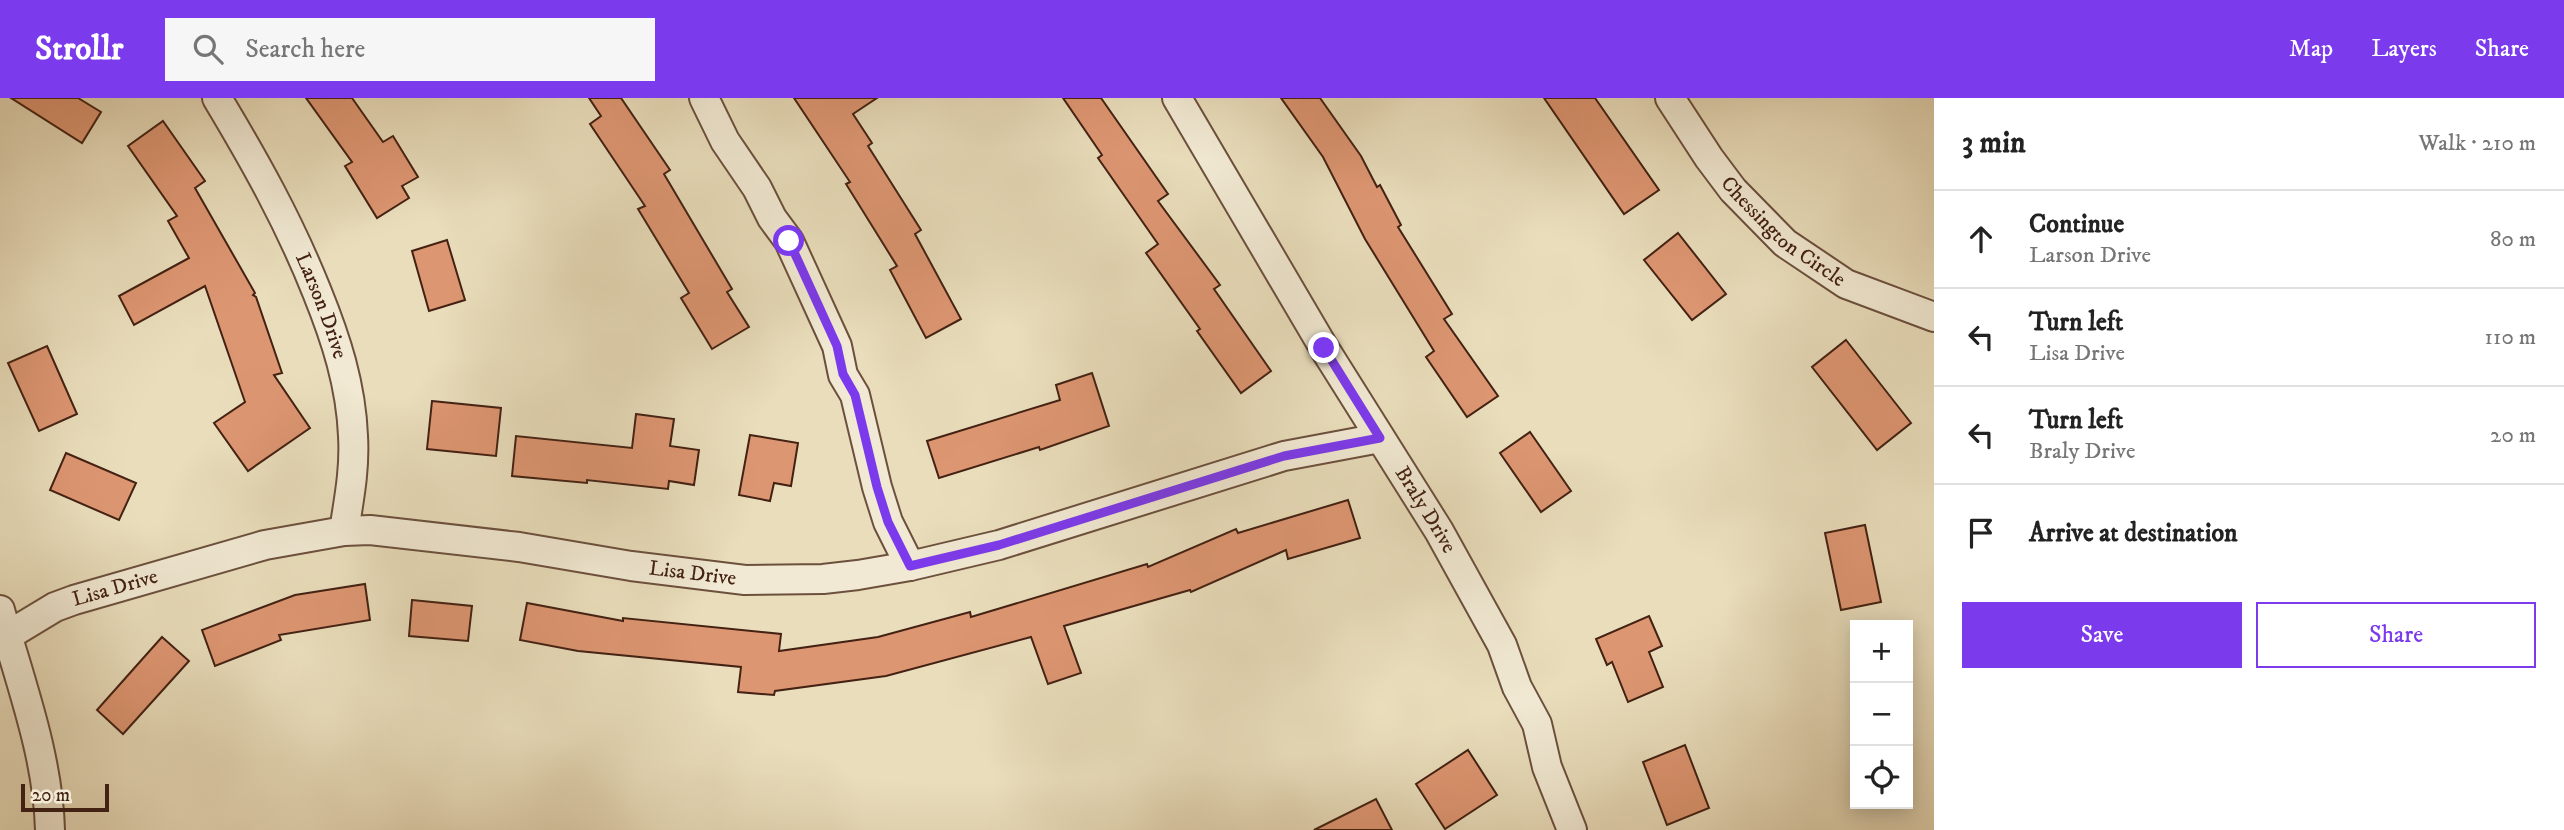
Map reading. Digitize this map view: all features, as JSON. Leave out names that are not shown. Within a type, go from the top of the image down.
[{"type":"street","name":"Larson Drive","points":[[217,98],[267,182],[291,230],[336,340],[346,374],[353,435],[353,476],[344,531]]},
{"type":"street","points":[[704,98],[725,141],[741,161],[772,218],[789,241],[837,346],[843,374],[855,395],[888,522],[910,566]]},
{"type":"street","name":"Braly Drive","points":[[1178,98],[1324,348],[1439,531],[1502,645],[1517,687],[1537,724],[1547,767],[1572,830]]},
{"type":"street","name":"Chessington Circle","points":[[1670,98],[1733,190],[1785,243],[1846,284],[1934,317]]},
{"type":"street","name":"Lisa Drive","points":[[4,623],[265,545],[344,531],[370,530],[519,547],[631,566],[745,580],[823,579],[910,566],[999,545],[1284,456],[1380,438]]},
{"type":"street","points":[[4,623],[41,758],[50,800],[50,830]]},
{"type":"building","points":[[11,98],[78,98],[101,112],[82,143]]},
{"type":"building","points":[[306,98],[352,98],[383,142],[393,136],[418,177],[402,186],[409,198],[377,218],[345,166],[352,162]]},
{"type":"building","points":[[589,98],[621,98],[670,170],[664,174],[732,289],[727,292],[749,327],[712,349],[681,298],[689,293],[638,209],[645,206],[590,124],[601,116]]},
{"type":"building","points":[[794,98],[877,98],[853,114],[872,143],[868,146],[921,230],[915,234],[961,319],[926,338],[890,270],[897,266],[846,184],[850,182]]},
{"type":"building","points":[[1063,98],[1101,98],[1168,194],[1158,201],[1220,285],[1214,289],[1271,371],[1241,393],[1146,253],[1158,244],[1098,158],[1102,155]]},
{"type":"building","points":[[1281,98],[1320,98],[1361,156],[1377,187],[1380,185],[1401,225],[1398,227],[1452,314],[1444,319],[1498,396],[1467,417],[1426,357],[1434,351],[1365,239],[1323,157]]},
{"type":"building","points":[[1544,98],[1595,98],[1659,190],[1624,214]]},
{"type":"building","points":[[163,121],[205,181],[195,188],[255,293],[253,295],[256,297],[282,373],[274,375],[310,428],[248,471],[214,423],[245,402],[205,286],[134,325],[119,296],[189,258],[168,221],[177,216],[128,146]]},
{"type":"building","points":[[1678,233],[1726,294],[1692,320],[1644,260]]},
{"type":"building","points":[[447,240],[465,300],[429,311],[412,251]]},
{"type":"building","points":[[1846,340],[1911,423],[1877,450],[1812,367]]},
{"type":"building","points":[[47,346],[77,414],[39,431],[8,363]]},
{"type":"building","points":[[1092,373],[1109,426],[1040,450],[1039,447],[939,478],[927,441],[1060,400],[1056,385]]},
{"type":"building","points":[[432,401],[501,408],[496,456],[427,449]]},
{"type":"building","points":[[636,414],[674,419],[670,446],[699,450],[694,485],[669,481],[668,489],[587,480],[587,483],[512,476],[516,436],[632,448]]},
{"type":"building","points":[[1530,432],[1571,491],[1541,512],[1500,453]]},
{"type":"building","points":[[750,435],[798,443],[791,486],[774,483],[770,501],[739,495]]},
{"type":"building","points":[[66,453],[136,483],[119,520],[50,490]]},
{"type":"building","points":[[1348,500],[1360,538],[1288,559],[1286,550],[1191,592],[1190,590],[1064,626],[1081,673],[1048,684],[1031,637],[886,676],[775,691],[774,695],[738,692],[741,667],[578,651],[520,640],[527,603],[623,621],[623,618],[781,634],[779,651],[878,637],[970,612],[971,617],[1147,564],[1148,567],[1236,529],[1238,533]]},
{"type":"building","points":[[1865,525],[1881,602],[1841,610],[1825,533]]},
{"type":"building","points":[[365,584],[370,620],[279,635],[281,640],[215,666],[202,630],[295,595]]},
{"type":"building","points":[[412,600],[472,606],[468,641],[409,636]]},
{"type":"building","points":[[1649,616],[1662,646],[1649,652],[1663,687],[1628,702],[1612,662],[1607,665],[1596,639]]},
{"type":"building","points":[[162,637],[189,661],[123,734],[97,710]]},
{"type":"building","points":[[1685,745],[1709,808],[1667,825],[1643,762]]},
{"type":"building","points":[[1468,750],[1497,795],[1445,829],[1416,784]]},
{"type":"building","points":[[1376,799],[1392,830],[1314,830]]},
{"type":"route","points":[[789,241],[837,346],[843,374],[855,395],[888,522],[910,566],[999,545],[1284,456],[1380,438],[1324,348]]}]
